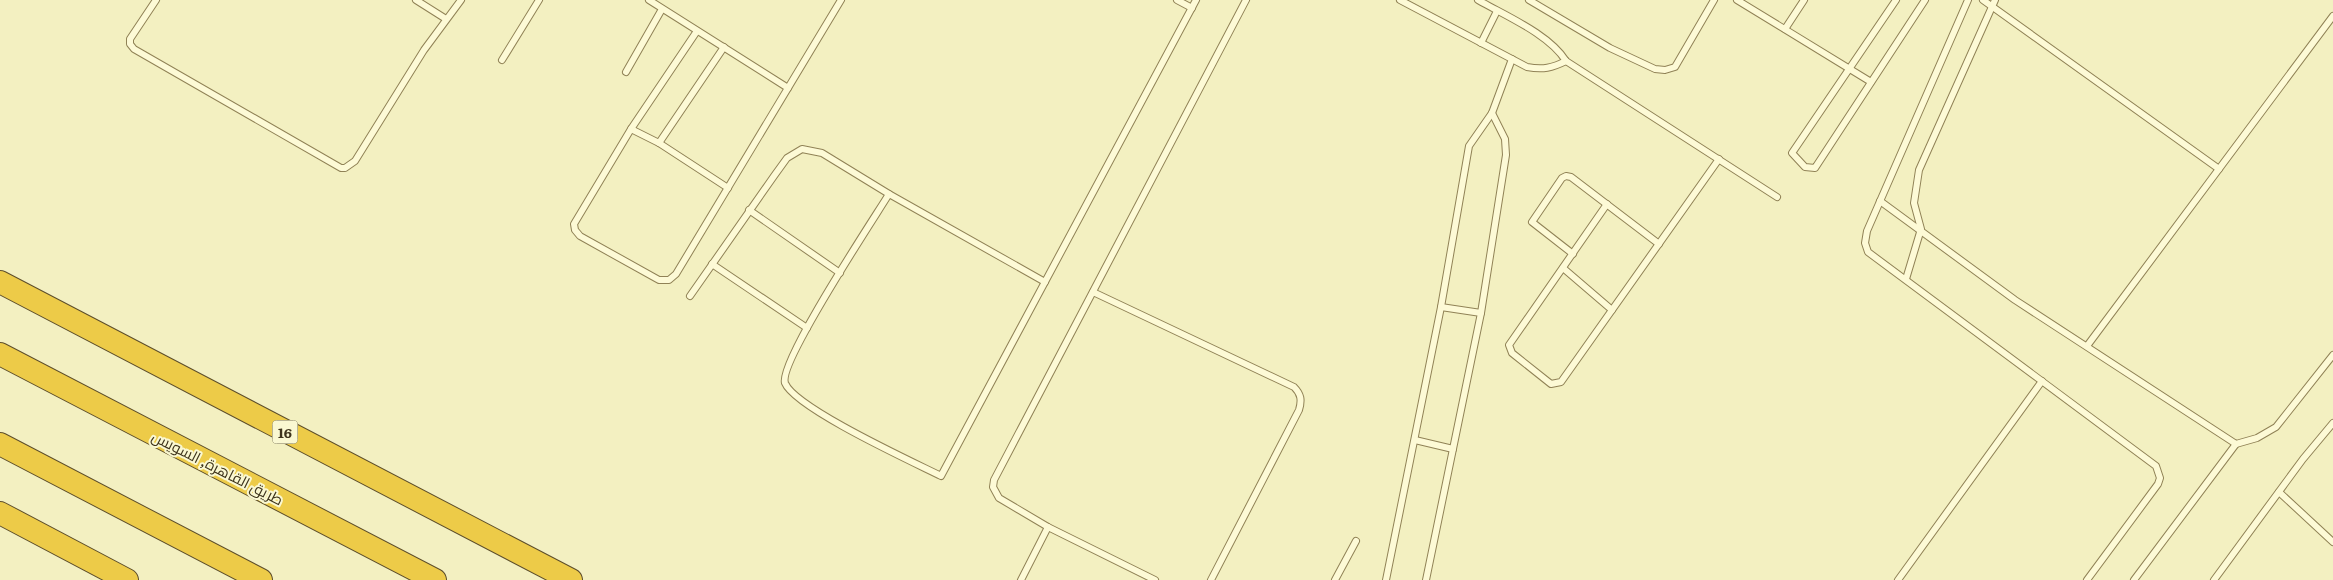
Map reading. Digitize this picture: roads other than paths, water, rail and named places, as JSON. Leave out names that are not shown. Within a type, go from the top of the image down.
[{"type":"highway","name":"16","points":[[0,282],[572,580]]},
{"type":"highway","name":"طريق القاهرة, السويس","points":[[0,354],[435,580]]},
{"type":"highway","points":[[0,444],[261,580]]},
{"type":"highway","points":[[0,513],[128,580]]},
{"type":"lane","points":[[156,0],[130,39],[130,44],[134,49],[332,163],[345,168],[355,161],[424,50],[461,0]]},
{"type":"lane","points":[[416,0],[446,19]]},
{"type":"lane","points":[[502,60],[539,0]]},
{"type":"lane","points":[[648,0],[788,88]]},
{"type":"lane","points":[[697,30],[631,129],[574,224],[575,230],[580,236],[659,280],[669,280],[676,274],[841,0]]},
{"type":"lane","points":[[1177,0],[1192,8]]},
{"type":"lane","points":[[889,194],[807,328],[785,371],[785,382],[796,396],[862,436],[941,476],[1196,0]]},
{"type":"lane","points":[[1155,580],[1140,577],[998,498],[993,487],[994,480],[1246,0]]},
{"type":"lane","points":[[1400,0],[1527,67],[1539,70],[1551,68],[1566,61]]},
{"type":"lane","points":[[1478,0],[1549,42],[1560,51],[1566,61],[1777,197]]},
{"type":"lane","points":[[1529,0],[1610,48],[1655,69],[1665,70],[1675,67],[1714,0]]},
{"type":"lane","points":[[1737,0],[1745,2],[1871,82]]},
{"type":"lane","points":[[1785,29],[1804,0]]},
{"type":"lane","points":[[1896,0],[1792,153],[1805,167],[1815,168],[1925,0]]},
{"type":"lane","points":[[1968,0],[1867,231],[1866,244],[1868,252],[2152,462],[2159,472],[2158,484],[2087,580]]},
{"type":"lane","points":[[1983,0],[1993,3],[2219,169]]},
{"type":"lane","points":[[1906,279],[1921,230],[1914,203],[1920,170],[1993,3]]},
{"type":"lane","points":[[626,72],[662,9]]},
{"type":"lane","points":[[1481,43],[1497,11]]},
{"type":"lane","points":[[2087,346],[2333,16]]},
{"type":"lane","points":[[659,143],[724,47]]},
{"type":"lane","points":[[1386,580],[1441,307],[1469,146],[1492,113],[1512,59]]},
{"type":"lane","points":[[1426,580],[1480,313],[1506,155],[1505,139],[1492,113]]},
{"type":"lane","points":[[631,129],[659,143],[728,188]]},
{"type":"lane","points":[[690,296],[787,158],[802,149],[822,153],[889,194],[1045,282]]},
{"type":"lane","points":[[1607,204],[1510,343],[1509,348],[1512,353],[1551,384],[1558,384],[1718,160]]},
{"type":"lane","points":[[1573,254],[1533,224],[1532,221],[1562,178],[1566,176],[1607,204],[1659,244]]},
{"type":"lane","points":[[1880,201],[2015,300],[2236,444]]},
{"type":"lane","points":[[749,210],[840,273]]},
{"type":"lane","points":[[712,264],[807,328]]},
{"type":"lane","points":[[1564,268],[1612,310]]},
{"type":"lane","points":[[1093,292],[1294,387],[1300,392],[1299,410],[1212,580]]},
{"type":"lane","points":[[1441,307],[1480,313]]},
{"type":"lane","points":[[2134,580],[2236,444],[2257,438],[2276,427],[2333,355]]},
{"type":"lane","points":[[1901,579],[2042,382]]},
{"type":"lane","points":[[2214,580],[2333,423]]},
{"type":"lane","points":[[1415,440],[1453,449]]},
{"type":"lane","points":[[2279,492],[2333,542]]},
{"type":"lane","points":[[1021,580],[1048,527]]},
{"type":"lane","points":[[1335,580],[1356,541]]}]
